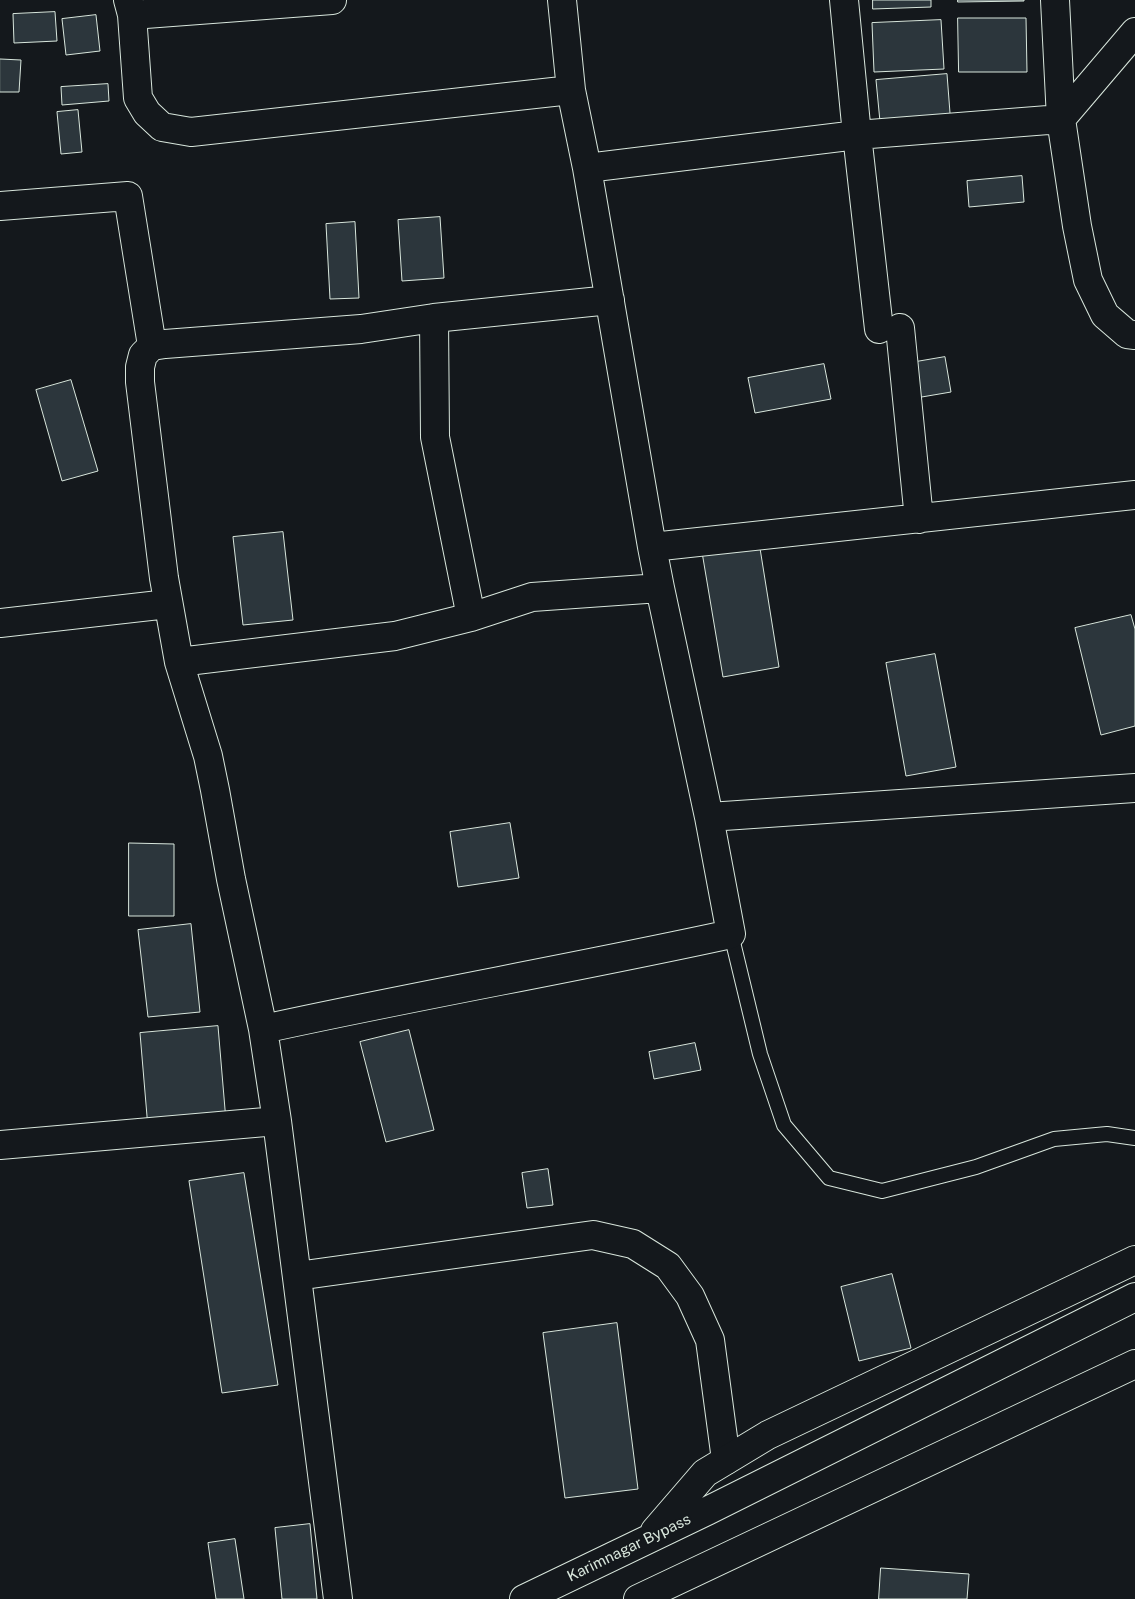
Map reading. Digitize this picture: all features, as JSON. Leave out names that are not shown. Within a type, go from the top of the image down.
[{"type":"main road","points":[[332,0],[130,8],[138,98],[147,113],[162,127],[191,132],[571,90]]},
{"type":"main road","points":[[263,1029],[731,934],[709,817],[652,547],[587,168],[571,90],[562,0]]},
{"type":"main road","points":[[844,0],[857,134],[919,519]]},
{"type":"main road","points":[[1055,0],[1061,119],[1077,226],[1088,280],[1105,315],[1127,334],[1135,335]]},
{"type":"main road","points":[[587,168],[857,134],[1061,119],[1135,32]]},
{"type":"main road","points":[[0,206],[128,196],[152,346]]},
{"type":"main road","points":[[338,1599],[278,1121],[263,1029],[230,879],[210,764],[178,662],[151,479],[140,367],[143,354],[152,346],[165,344],[361,329],[434,318],[610,300]]},
{"type":"main road","points":[[434,318],[435,437],[471,617]]},
{"type":"main road","points":[[652,547],[1135,495]]},
{"type":"main road","points":[[178,662],[395,636],[471,617],[532,596],[660,588]]},
{"type":"main road","points":[[0,623],[168,604]]},
{"type":"main road","points":[[709,817],[1135,788]]},
{"type":"main road","points":[[0,1145],[278,1121]]},
{"type":"main road","points":[[297,1276],[593,1235],[634,1244],[668,1266],[690,1296],[710,1340],[726,1460]]},
{"type":"main road","points":[[647,1540],[705,1473],[768,1435],[1135,1260]]},
{"type":"main road","name":"Karimnagar Bypass","points":[[524,1599],[707,1511],[1135,1297]]},
{"type":"main road","points":[[638,1599],[1135,1364]]},
{"type":"lane","points":[[731,934],[760,1054],[784,1125],[829,1178],[882,1191],[976,1167],[1054,1139],[1108,1134],[1135,1138]]},
{"type":"building","points":[[873,0],[931,0],[931,7],[873,9]]},
{"type":"building","points":[[958,0],[1024,0],[1024,1],[958,2]]},
{"type":"building","points":[[55,12],[57,41],[14,43],[13,14]]},
{"type":"building","points":[[96,15],[100,51],[66,55],[62,19]]},
{"type":"building","points":[[958,18],[1026,18],[1027,72],[959,72]]},
{"type":"building","points":[[941,20],[944,69],[874,72],[872,23]]},
{"type":"building","points":[[0,59],[21,60],[19,92],[0,92]]},
{"type":"building","points":[[947,74],[951,126],[881,132],[876,80]]},
{"type":"building","points":[[108,84],[109,101],[62,105],[61,87]]},
{"type":"building","points":[[78,110],[82,152],[61,154],[57,112]]},
{"type":"building","points":[[1022,176],[1024,202],[969,207],[967,181]]},
{"type":"building","points":[[440,217],[444,278],[402,281],[398,220]]},
{"type":"building","points":[[355,222],[359,298],[330,299],[326,224]]},
{"type":"building","points":[[945,357],[951,392],[910,399],[904,364]]},
{"type":"building","points":[[824,364],[831,399],[755,413],[748,378]]},
{"type":"building","points":[[71,380],[98,471],[62,481],[36,390]]},
{"type":"building","points":[[283,532],[293,620],[243,625],[233,537]]},
{"type":"building","points":[[759,542],[779,667],[723,677],[702,552]]},
{"type":"building","points":[[1131,615],[1135,629],[1135,726],[1101,735],[1075,628]]},
{"type":"building","points":[[935,654],[956,767],[906,776],[886,663]]},
{"type":"building","points":[[510,823],[519,878],[458,887],[450,832]]},
{"type":"building","points":[[129,843],[174,844],[174,916],[129,916]]},
{"type":"building","points":[[191,924],[200,1012],[148,1017],[138,930]]},
{"type":"building","points":[[218,1026],[226,1121],[148,1128],[140,1033]]},
{"type":"building","points":[[409,1030],[434,1130],[386,1142],[360,1042]]},
{"type":"building","points":[[695,1043],[701,1070],[654,1079],[649,1052]]},
{"type":"building","points":[[548,1169],[553,1205],[527,1208],[522,1173]]},
{"type":"building","points":[[244,1173],[278,1385],[222,1393],[189,1181]]},
{"type":"building","points":[[892,1274],[911,1348],[859,1361],[841,1287]]},
{"type":"building","points":[[617,1323],[638,1489],[565,1498],[543,1333]]},
{"type":"building","points":[[310,1524],[317,1599],[282,1599],[275,1528]]},
{"type":"building","points":[[235,1539],[244,1599],[216,1599],[208,1543]]},
{"type":"building","points":[[881,1568],[969,1574],[967,1599],[879,1599]]}]
